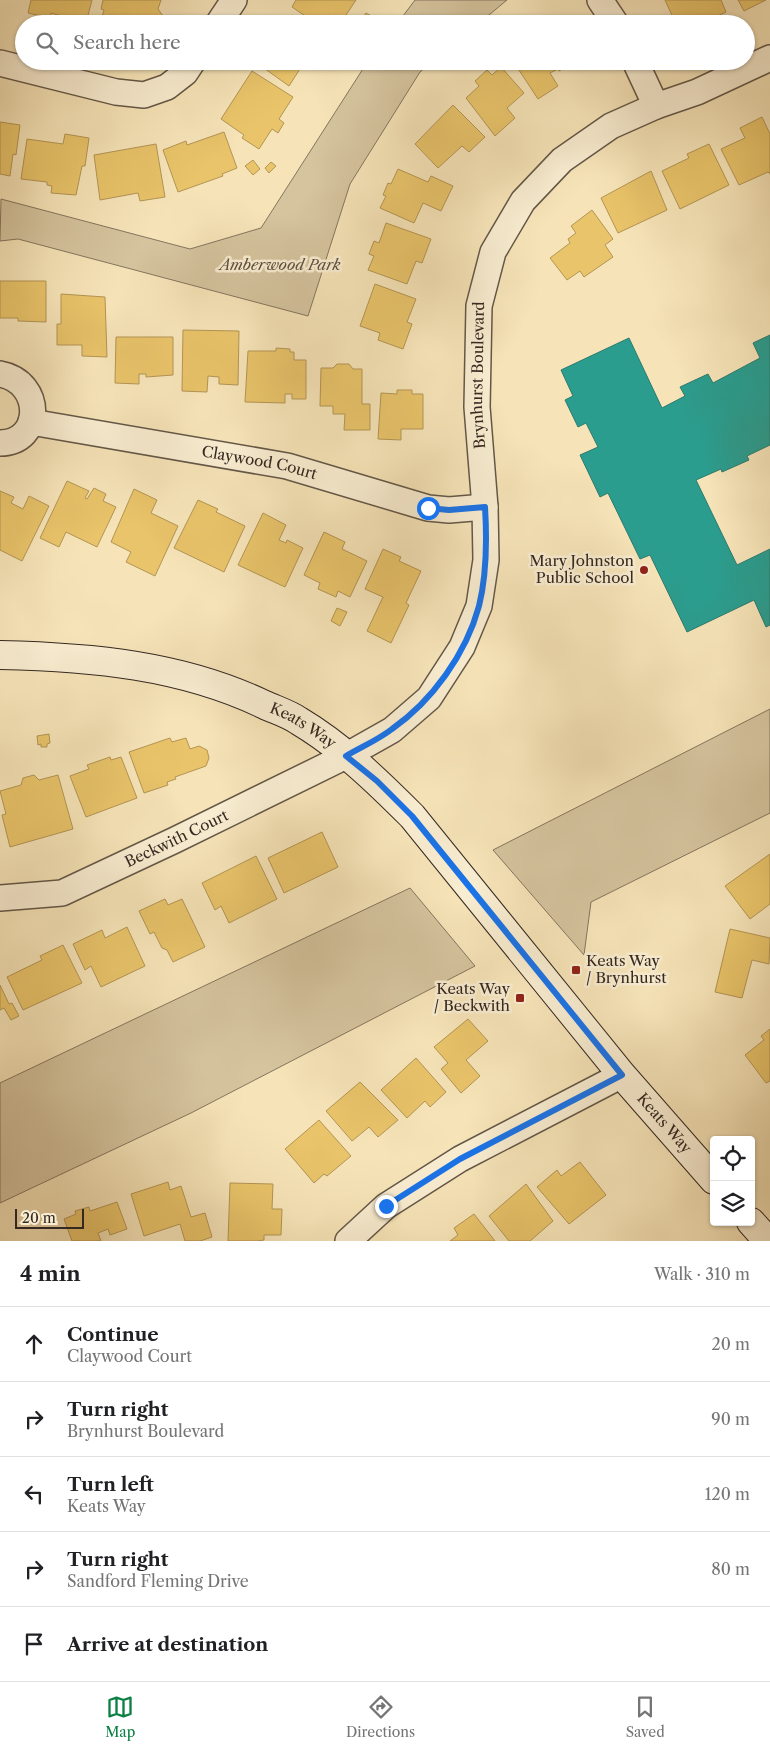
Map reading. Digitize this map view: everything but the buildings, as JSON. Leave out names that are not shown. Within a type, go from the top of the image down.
[{"type":"street","points":[[224,15],[234,0]]},
{"type":"street","points":[[600,0],[610,15]]},
{"type":"street","name":"Brynhurst Boulevard","points":[[755,65],[770,58]]},
{"type":"street","points":[[0,63],[15,67]]},
{"type":"street","points":[[28,70],[116,92],[144,95],[167,87],[187,70]]},
{"type":"street","points":[[639,70],[656,106]]},
{"type":"street","name":"Brynhurst Boulevard","points":[[346,756],[392,730],[429,698],[462,647],[480,597],[486,560],[485,507],[477,407],[478,306],[494,252],[523,201],[562,160],[611,126],[656,106],[697,92],[744,70]]},
{"type":"street","points":[[0,374],[13,377],[23,384],[30,393],[34,410],[31,422],[20,437],[0,443]]},
{"type":"street","name":"Claywood Court","points":[[31,422],[287,466],[428,508],[449,510],[485,507]]},
{"type":"street","name":"Keats Way","points":[[0,655],[66,656],[158,668],[230,688],[299,721],[377,781],[412,816],[622,1075],[710,1175]]},
{"type":"street","name":"Beckwith Court","points":[[0,898],[62,893],[346,756]]},
{"type":"street","points":[[348,1241],[386,1206],[460,1159],[622,1075]]},
{"type":"street","points":[[755,1226],[768,1241]]},
{"type":"green space","points":[[415,0],[507,0],[489,15],[404,15]]},
{"type":"green space","name":"Amberwood Park","points":[[362,70],[422,70],[350,184],[308,316],[18,239],[0,241],[1,199],[190,249],[261,228]]},
{"type":"green space","points":[[770,709],[770,813],[591,902],[584,955],[493,850]]},
{"type":"green space","points":[[410,888],[475,966],[191,1113],[0,1203],[0,1083]]},
{"type":"place","name":"Mary Johnston Public School","points":[[644,570]]},
{"type":"place","name":"Keats Way / Brynhurst","points":[[576,970]]},
{"type":"place","name":"Keats Way / Beckwith","points":[[520,998]]},
{"type":"route","points":[[386,1206],[460,1159],[622,1075],[412,816],[377,781],[346,756],[392,730],[429,698],[462,647],[478,606],[486,560],[485,507],[449,510],[428,508]]}]
